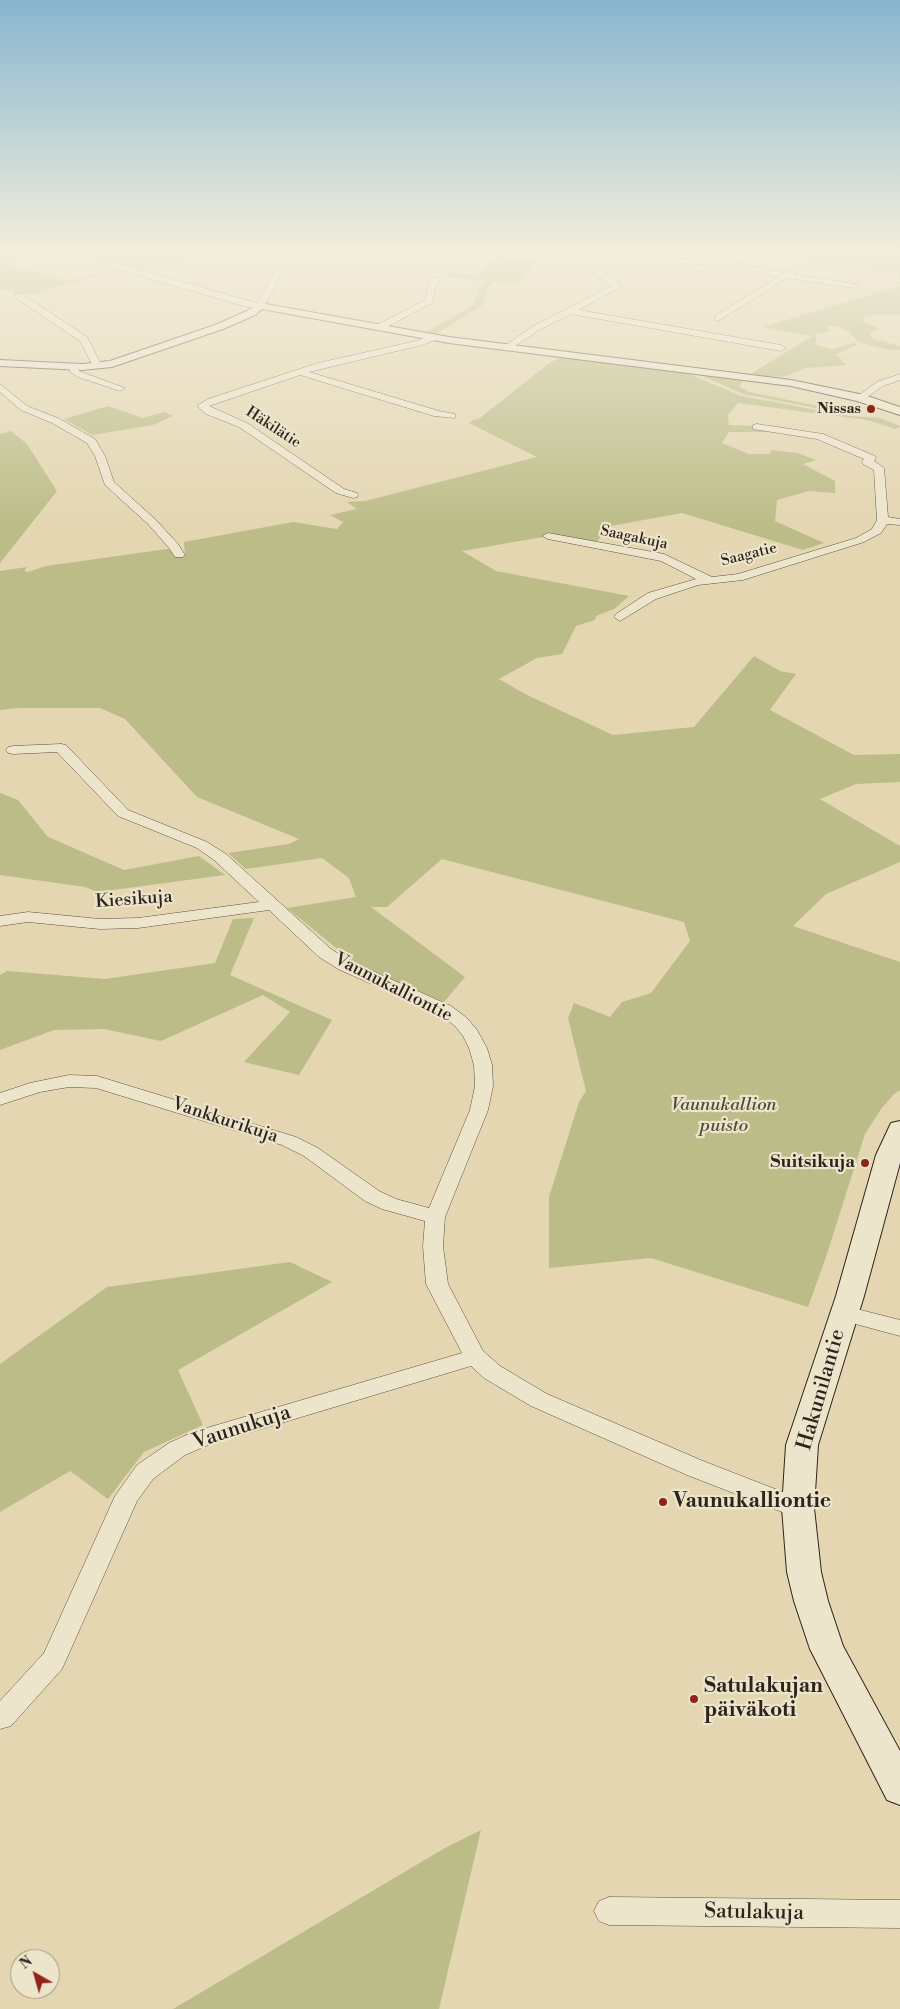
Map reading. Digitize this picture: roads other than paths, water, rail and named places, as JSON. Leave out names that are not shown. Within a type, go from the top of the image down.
[{"type":"main road","name":"Hakunilantie","points":[[900,1129],[889,1155],[844,1314],[802,1446],[798,1508],[804,1572],[809,1594],[827,1648],[900,1788]]},
{"type":"street","points":[[85,343],[97,366]]},
{"type":"street","points":[[0,363],[74,367],[97,366],[119,362],[174,343]]},
{"type":"street","name":"Häkilätie","points":[[353,495],[340,491],[243,425],[210,412],[202,406],[211,401],[330,362],[420,343]]},
{"type":"street","points":[[473,343],[780,381],[815,387],[896,409]]},
{"type":"street","points":[[509,347],[515,343]]},
{"type":"street","points":[[751,343],[781,348]]},
{"type":"street","points":[[74,367],[75,372],[81,375],[120,388]]},
{"type":"street","points":[[300,372],[438,414],[451,416]]},
{"type":"street","points":[[860,398],[880,384],[900,377]]},
{"type":"street","points":[[0,387],[24,408],[56,421],[91,441],[100,456],[109,483],[152,522],[174,546],[179,555]]},
{"type":"street","points":[[757,427],[819,436],[869,456],[871,458],[867,462],[879,468],[883,520],[900,522]]},
{"type":"street","name":"Saagatie","points":[[620,617],[652,596],[709,580],[739,577],[860,540],[877,530],[883,520]]},
{"type":"street","name":"Saagakuja","points":[[548,536],[664,558],[709,580]]},
{"type":"street","name":"Vaunukalliontie","points":[[13,750],[61,748],[123,813],[202,845],[220,857],[270,905],[325,953],[344,965],[445,1010],[461,1022],[471,1034],[478,1048],[484,1086],[479,1110],[435,1217],[433,1246],[437,1284],[475,1357],[492,1372],[539,1400],[656,1449],[695,1468],[798,1508]]},
{"type":"street","name":"Kiesikuja","points":[[0,921],[28,917],[100,924],[138,923],[270,905]]},
{"type":"street","name":"Vankkurikuja","points":[[0,1099],[36,1086],[69,1081],[97,1082],[289,1141],[311,1152],[372,1196],[389,1204],[435,1217]]},
{"type":"street","points":[[844,1314],[900,1328]]},
{"type":"street","name":"Vaunukuja","points":[[2,1718],[53,1661],[127,1496],[145,1472],[177,1450],[201,1438],[475,1357]]},
{"type":"street","name":"Satulakuja","points":[[608,1911],[900,1914]]},
{"type":"place","name":"Nissas","points":[[871,409]]},
{"type":"place","name":"Suitsikuja","points":[[865,1163]]},
{"type":"place","name":"Vaunukalliontie","points":[[663,1502]]},
{"type":"place","name":"Satulakujan päiväkoti","points":[[694,1699]]},
{"type":"park label","name":"Vaunukallion puisto","points":[[724,1116]]}]
